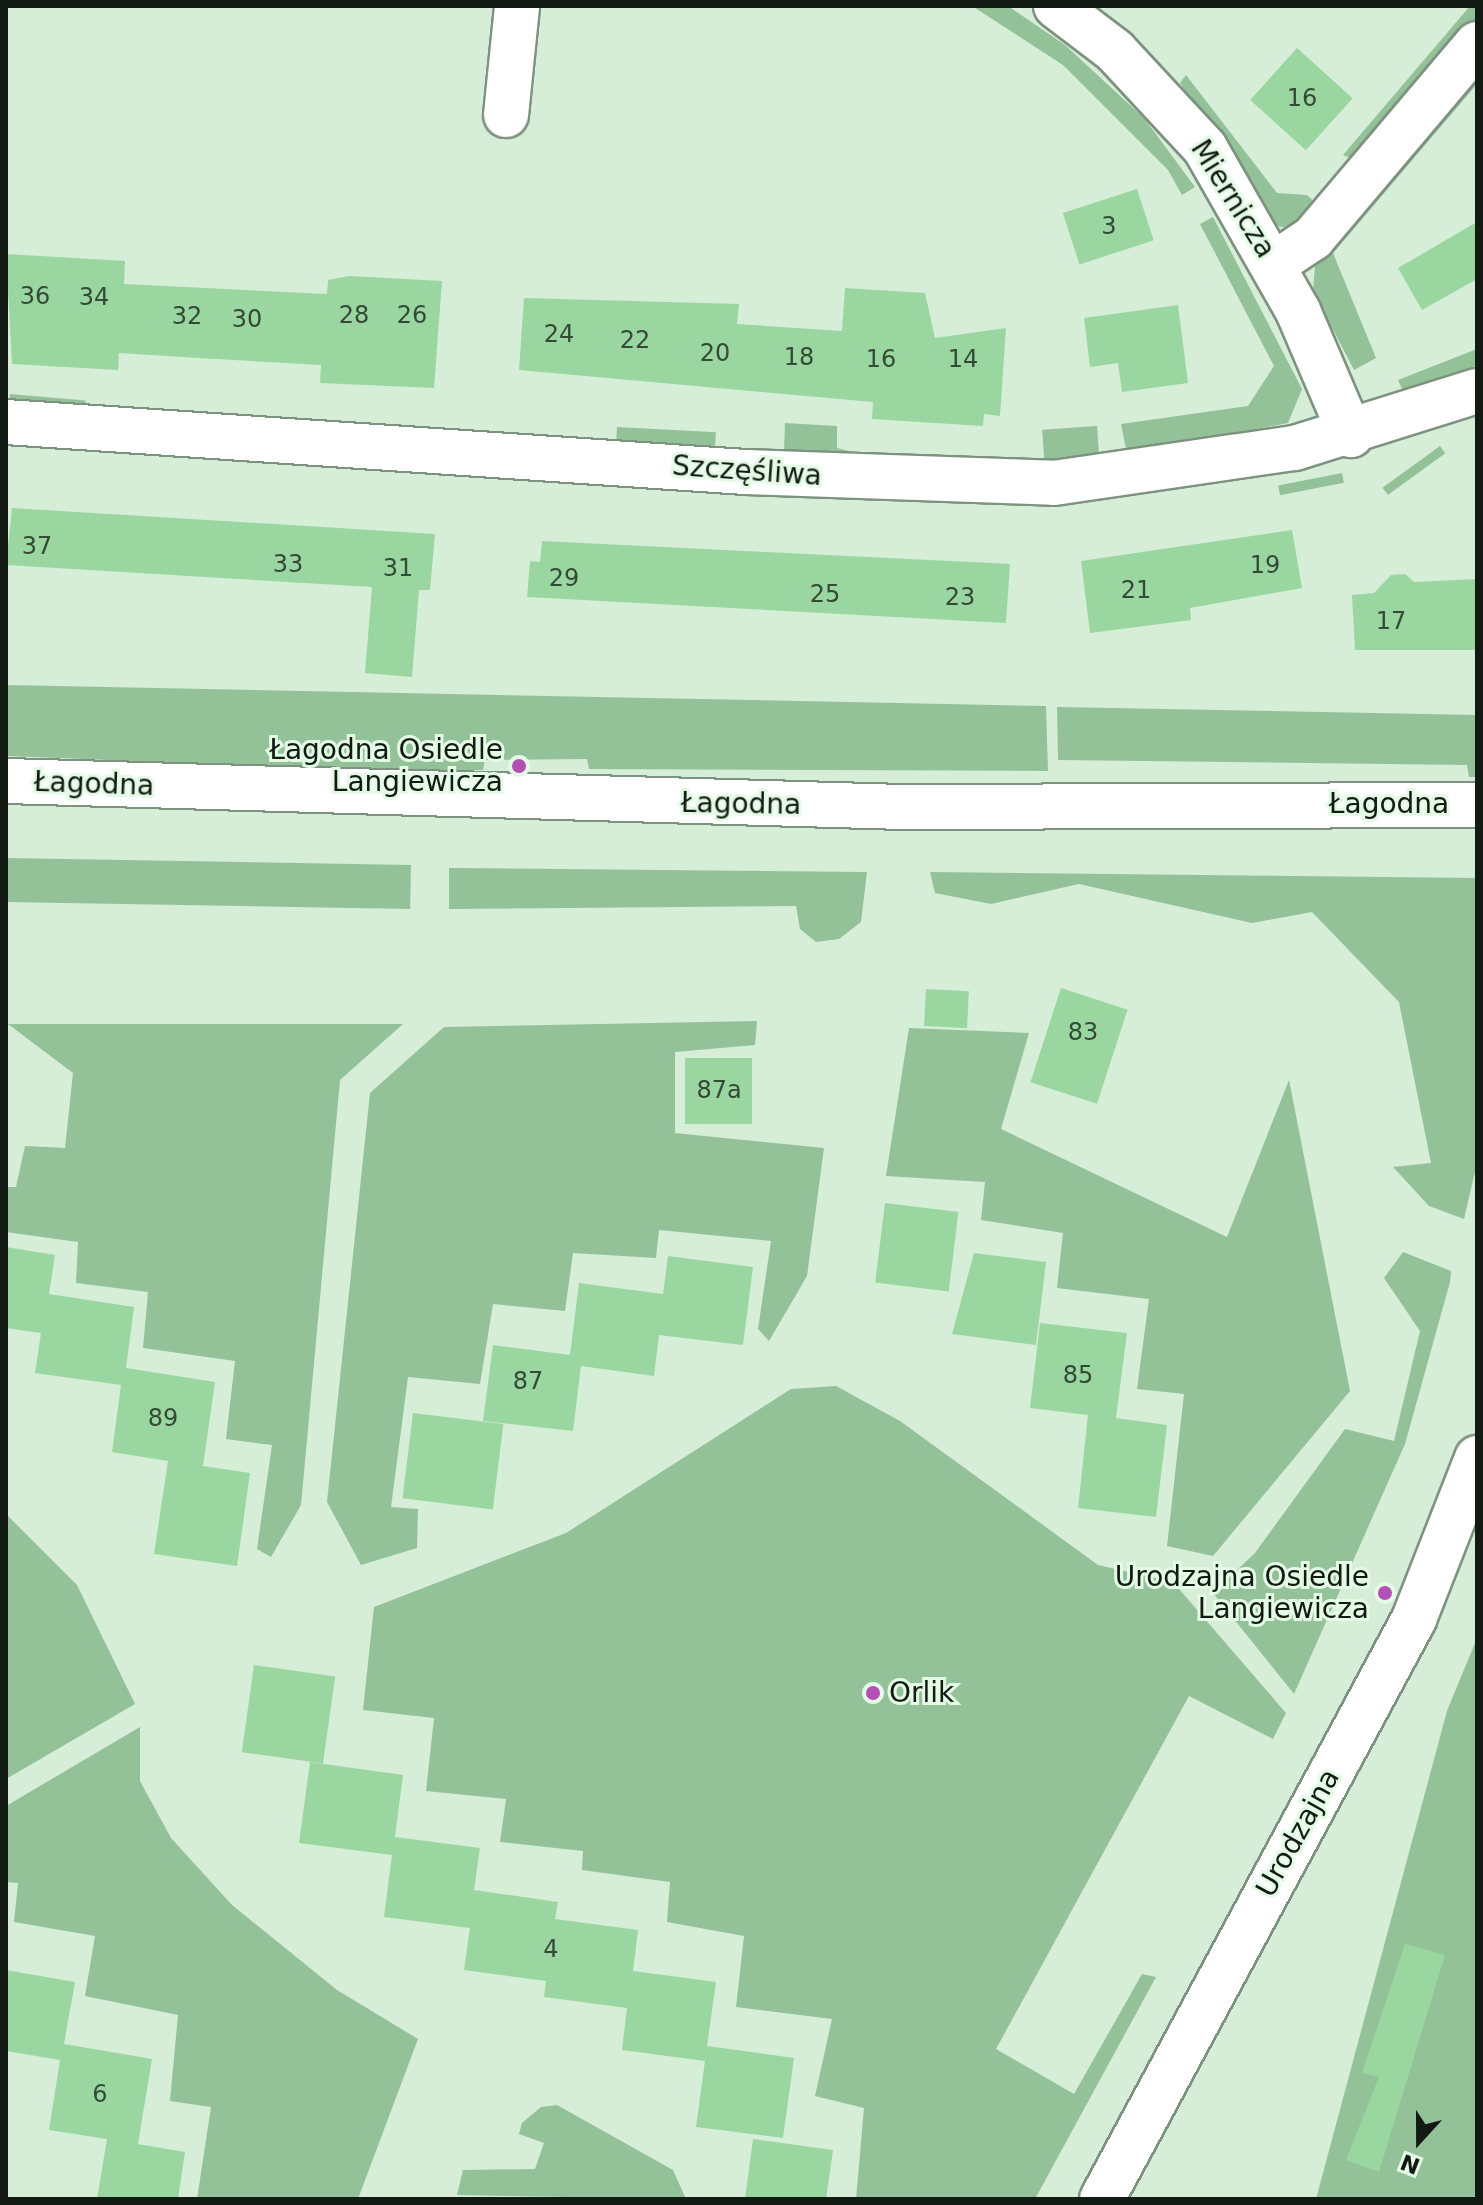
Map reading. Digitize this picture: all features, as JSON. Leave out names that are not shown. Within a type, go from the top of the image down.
[{"type":"street","points":[[506,115],[517,6]]},
{"type":"street","name":"Miernicza","points":[[1064,8],[1167,101],[1205,148],[1274,264],[1351,435]]},
{"type":"street","points":[[1274,264],[1313,238],[1477,44]]},
{"type":"street","name":"Szczęśliwa","points":[[6,422],[982,484],[1146,474],[1351,435],[1477,391]]},
{"type":"street","name":"Łagodna","points":[[6,781],[873,807],[1477,805]]},
{"type":"street","name":"Urodzajna","points":[[1102,2199],[1414,1619],[1477,1458]]},
{"type":"green space","points":[[972,6],[1008,6],[1065,45],[1144,118],[1195,187],[1182,195],[1168,170],[1063,65]]},
{"type":"green space","points":[[1470,6],[1477,6],[1477,23],[1360,162],[1343,155]]},
{"type":"green space","points":[[1477,67],[1477,84],[1333,253],[1376,358],[1354,370],[1313,291],[1315,265]]},
{"type":"green space","points":[[1186,75],[1277,193],[1307,195],[1322,209],[1297,230],[1277,226],[1180,83]]},
{"type":"green space","points":[[1213,217],[1302,389],[1288,423],[1127,454],[1121,424],[1248,406],[1274,366],[1200,224]]},
{"type":"green space","points":[[1477,349],[1477,365],[1403,391],[1398,380]]},
{"type":"green space","points":[[10,394],[86,401],[84,416],[9,409]]},
{"type":"green space","points":[[785,423],[837,426],[837,448],[864,455],[784,451]]},
{"type":"green space","points":[[1097,426],[1099,457],[1044,461],[1042,430]]},
{"type":"green space","points":[[617,427],[716,432],[715,447],[616,442]]},
{"type":"green space","points":[[1440,446],[1445,453],[1388,495],[1383,488]]},
{"type":"green space","points":[[1342,473],[1344,483],[1280,495],[1278,485]]},
{"type":"green space","points":[[6,685],[1046,706],[1048,771],[589,769],[587,759],[485,760],[483,770],[369,770],[6,756]]},
{"type":"green space","points":[[1057,707],[1477,715],[1477,777],[1469,777],[1467,765],[1058,760]]},
{"type":"green space","points":[[6,858],[411,865],[410,909],[6,902]]},
{"type":"green space","points":[[449,868],[867,872],[861,922],[839,939],[816,942],[800,929],[796,906],[449,909]]},
{"type":"green space","points":[[930,872],[1477,878],[1477,1163],[1464,1219],[1429,1206],[1393,1167],[1431,1163],[1399,1002],[1312,912],[1252,923],[1079,884],[991,904],[935,893]]},
{"type":"green space","points":[[757,1021],[755,1045],[675,1052],[675,1133],[824,1148],[807,1276],[769,1341],[758,1329],[771,1241],[659,1230],[656,1258],[573,1253],[565,1311],[493,1304],[480,1384],[408,1377],[391,1507],[418,1509],[417,1548],[361,1565],[327,1502],[370,1093],[444,1027]]},
{"type":"green space","points":[[8,1024],[403,1024],[340,1080],[301,1505],[271,1557],[257,1549],[272,1445],[226,1439],[235,1361],[143,1348],[148,1292],[76,1283],[78,1242],[6,1232],[6,1187],[16,1187],[25,1146],[65,1148],[73,1073]]},
{"type":"green space","points":[[909,1028],[1029,1033],[1001,1129],[1227,1237],[1289,1080],[1350,1391],[1213,1556],[1167,1546],[1184,1394],[1137,1389],[1149,1299],[1057,1288],[1063,1233],[981,1220],[985,1182],[886,1176]]},
{"type":"green space","points":[[1403,1252],[1451,1271],[1450,1282],[1405,1444],[1294,1694],[1213,1593],[1255,1553],[1345,1429],[1394,1441],[1420,1331],[1384,1278]]},
{"type":"green space","points":[[836,1386],[900,1421],[1098,1565],[1173,1582],[1286,1713],[1273,1739],[1189,1696],[996,2049],[1074,2094],[1142,1974],[1156,1977],[1035,2199],[856,2199],[864,2108],[815,2096],[832,2019],[736,2007],[744,1936],[667,1922],[670,1882],[582,1870],[583,1851],[500,1842],[506,1799],[426,1791],[434,1718],[363,1710],[374,1607],[566,1533],[791,1389]]},
{"type":"green space","points":[[6,1514],[77,1585],[135,1704],[6,1779]]},
{"type":"green space","points":[[1477,1638],[1477,2199],[1316,2199],[1447,1711]]},
{"type":"green space","points":[[140,1727],[140,1781],[171,1838],[232,1905],[337,1990],[418,2039],[358,2199],[197,2199],[211,2107],[170,2101],[178,2015],[85,1996],[95,1936],[14,1922],[18,1883],[6,1882],[6,1806]]},
{"type":"green space","points":[[557,2105],[673,2170],[686,2199],[457,2195],[463,2170],[535,2169],[544,2143],[519,2134],[522,2123],[541,2107]]},
{"type":"building","points":[[1297,48],[1353,98],[1306,150],[1250,100]]},
{"type":"building","points":[[1137,189],[1154,240],[1080,264],[1063,213]]},
{"type":"building","points":[[1477,222],[1477,279],[1422,310],[1398,268]]},
{"type":"building","points":[[6,254],[125,261],[124,284],[327,294],[328,280],[349,276],[442,281],[434,388],[320,383],[321,365],[119,353],[118,370],[12,364]]},
{"type":"building","points":[[845,288],[925,293],[935,338],[1006,328],[1000,416],[984,414],[983,426],[872,419],[873,402],[519,370],[524,298],[739,304],[737,324],[842,331]]},
{"type":"building","points":[[1178,305],[1188,383],[1122,392],[1118,363],[1090,367],[1084,318]]},
{"type":"building","points":[[12,508],[435,534],[430,590],[419,590],[412,677],[365,673],[372,587],[6,565]]},
{"type":"building","points":[[1292,530],[1302,588],[1190,608],[1191,620],[1090,633],[1081,561]]},
{"type":"building","points":[[542,541],[1010,564],[1006,623],[527,597],[530,561],[540,562]]},
{"type":"building","points":[[1405,574],[1414,582],[1477,579],[1477,650],[1355,650],[1352,595],[1374,593],[1391,575]]},
{"type":"building","points":[[1061,988],[1128,1010],[1097,1104],[1030,1082]]},
{"type":"building","points":[[926,989],[969,991],[967,1028],[924,1026]]},
{"type":"building","points":[[685,1058],[752,1058],[752,1124],[685,1124]]},
{"type":"building","points":[[885,1203],[958,1212],[949,1291],[875,1282]]},
{"type":"building","points":[[6,1247],[55,1255],[49,1294],[134,1307],[126,1368],[215,1382],[203,1466],[250,1473],[237,1566],[154,1554],[168,1461],[112,1452],[121,1385],[35,1373],[41,1333],[6,1328]]},
{"type":"building","points":[[974,1253],[1046,1262],[1036,1345],[952,1334]]},
{"type":"building","points":[[668,1256],[753,1267],[743,1345],[659,1335],[654,1376],[581,1366],[573,1431],[483,1421],[493,1345],[570,1355],[579,1283],[663,1294]]},
{"type":"building","points":[[1040,1323],[1127,1333],[1116,1418],[1167,1425],[1156,1517],[1078,1508],[1088,1415],[1030,1408]]},
{"type":"building","points":[[413,1413],[503,1424],[493,1509],[403,1498]]},
{"type":"building","points":[[254,1665],[335,1676],[323,1764],[242,1752]]},
{"type":"building","points":[[310,1762],[403,1775],[395,1837],[480,1848],[474,1890],[558,1902],[555,1919],[638,1930],[633,1971],[716,1982],[707,2046],[794,2058],[783,2138],[696,2127],[705,2061],[622,2050],[627,2008],[544,1997],[546,1981],[464,1970],[470,1928],[384,1917],[392,1855],[299,1843]]},
{"type":"building","points":[[1405,1944],[1445,1955],[1379,2172],[1346,2160],[1379,2077],[1362,2073]]},
{"type":"building","points":[[6,1970],[75,1982],[64,2044],[152,2059],[138,2144],[120,2141],[185,2152],[178,2199],[97,2199],[107,2139],[49,2130],[60,2060],[6,2051]]},
{"type":"building","points":[[753,2139],[833,2150],[826,2199],[745,2199]]},
{"type":"place","name":"Łagodna Osiedle Langiewicza","points":[[519,766]]},
{"type":"place","name":"Urodzajna Osiedle Langiewicza","points":[[1385,1593]]},
{"type":"place","name":"Orlik","points":[[873,1693]]}]
